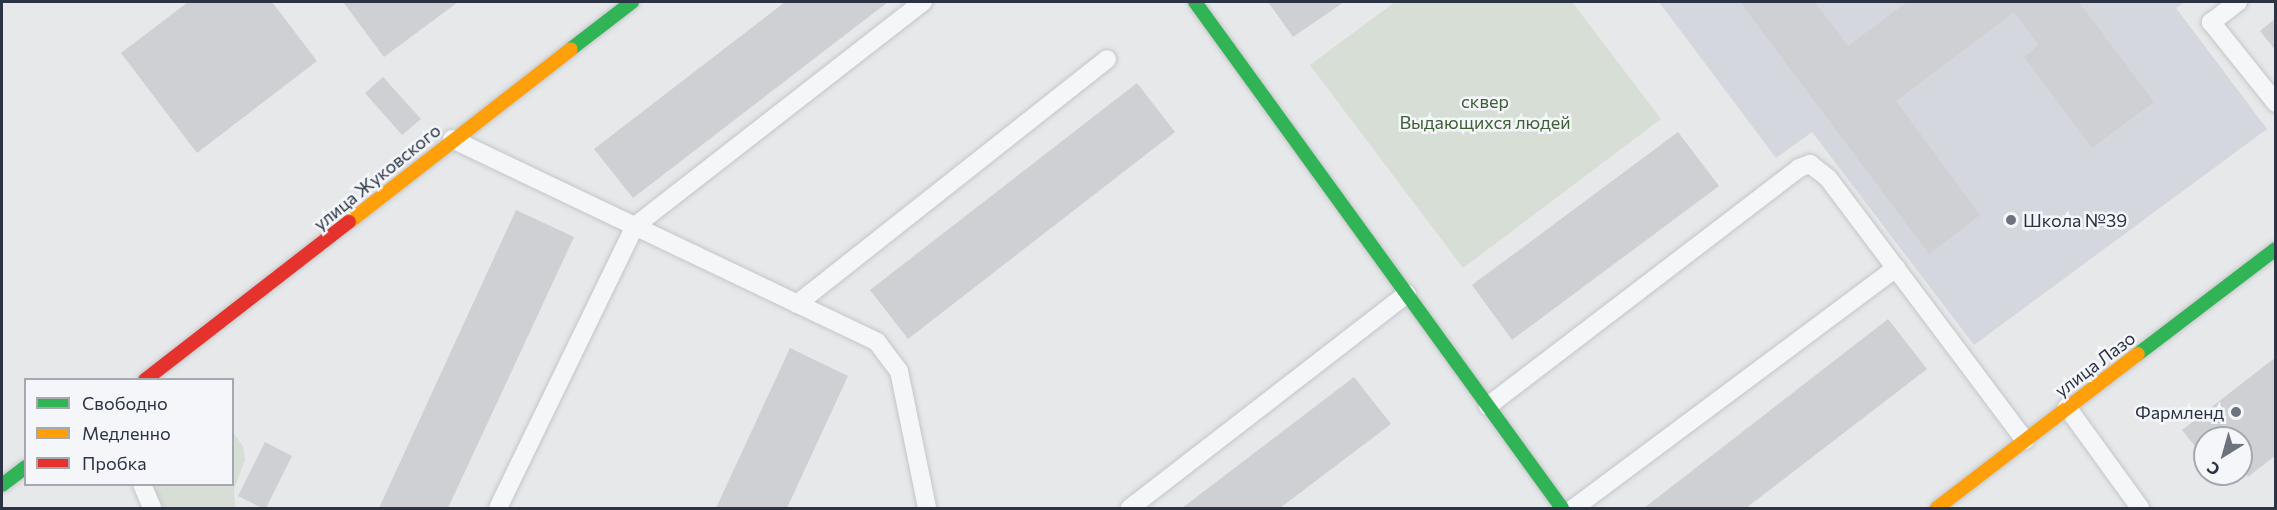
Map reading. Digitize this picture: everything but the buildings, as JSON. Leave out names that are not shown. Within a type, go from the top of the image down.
[{"type":"street","name":"улица Жуковского","points":[[148,378],[297,264],[452,139],[632,2]]},
{"type":"street","points":[[1195,2],[1562,508]]},
{"type":"street","name":"улица Лазо","points":[[1937,508],[2276,249]]},
{"type":"street","points":[[2,485],[24,468]]},
{"type":"lane","points":[[498,508],[635,226],[923,2]]},
{"type":"lane","points":[[2238,2],[2211,22],[2276,103]]},
{"type":"lane","points":[[797,304],[1107,58]]},
{"type":"lane","points":[[452,139],[515,173],[635,226],[877,342],[899,371],[927,508]]},
{"type":"lane","points":[[1488,406],[1799,168],[1810,164],[1828,178],[2025,440]]},
{"type":"lane","points":[[1574,508],[1896,268]]},
{"type":"lane","points":[[1130,508],[1407,294]]},
{"type":"lane","points":[[2067,407],[2140,508]]},
{"type":"lane","points":[[143,486],[152,508]]},
{"type":"shaded area","name":"Школа №39","points":[[1659,2],[2185,2],[2176,8],[2267,129],[1974,345],[1812,132],[1776,158]]},
{"type":"green space","name":"сквер Выдающихся людей","points":[[1395,2],[1572,2],[1661,119],[1463,268],[1310,65]]},
{"type":"green space","points":[[234,434],[243,446],[245,460],[234,489],[235,508],[164,508],[150,486],[234,486]]},
{"type":"traffic: fast","points":[[571,49],[632,2]]},
{"type":"traffic: fast","points":[[1195,2],[1562,508]]},
{"type":"traffic: fast","points":[[2138,354],[2276,249]]},
{"type":"traffic: fast","points":[[2,485],[24,468]]},
{"type":"traffic: slow","points":[[349,222],[571,49]]},
{"type":"traffic: slow","points":[[1937,508],[2138,354]]},
{"type":"traffic: jam","points":[[148,378],[349,222]]},
{"type":"place","name":"Школа №39","points":[[2011,220]]},
{"type":"place","name":"Фармленд","points":[[2236,412]]}]
